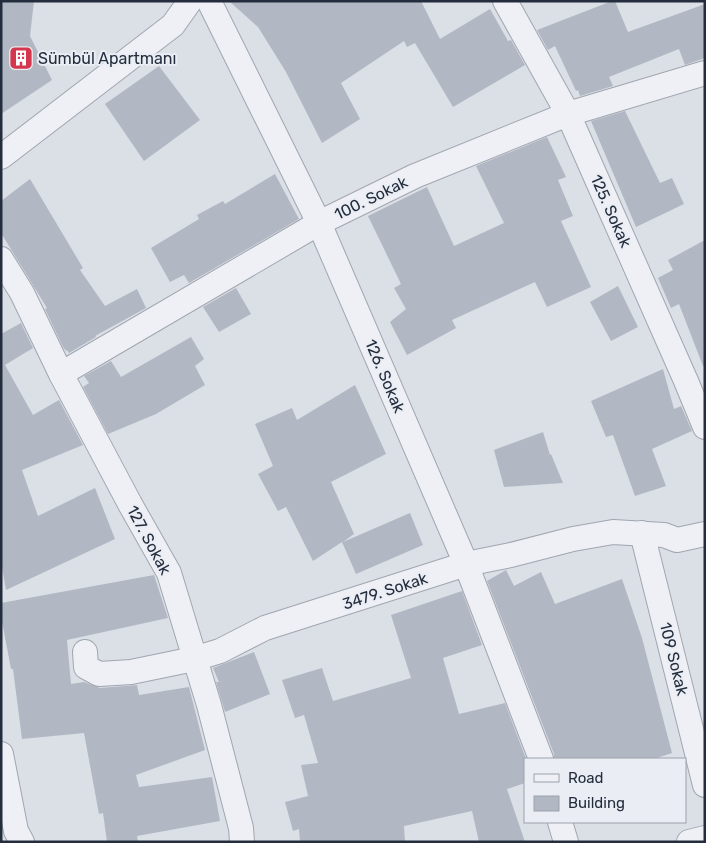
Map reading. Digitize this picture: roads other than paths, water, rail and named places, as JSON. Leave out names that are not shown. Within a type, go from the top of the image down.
[{"type":"street","points":[[1,157],[173,25],[190,1]]},
{"type":"street","name":"126. Sokak","points":[[209,1],[319,223],[466,564],[541,758]]},
{"type":"street","name":"125. Sokak","points":[[505,1],[568,114],[705,426]]},
{"type":"street","name":"100. Sokak","points":[[61,374],[319,223],[415,176],[568,114],[705,73]]},
{"type":"street","name":"127. Sokak","points":[[1,259],[22,293],[61,374],[169,573],[209,705],[241,828],[242,842]]},
{"type":"street","name":"3479. Sokak","points":[[85,652],[86,667],[99,674],[131,672],[194,659],[220,651],[265,628],[466,564],[613,532],[664,535],[677,540],[705,534]]},
{"type":"street","name":"109 Sokak","points":[[642,533],[705,785]]},
{"type":"street","points":[[1,754],[13,834]]},
{"type":"street","points":[[560,823],[566,842]]},
{"type":"street","points":[[689,842],[705,838]]},
{"type":"place","name":"Sümbül Apartmanı","points":[[21,58]]}]
